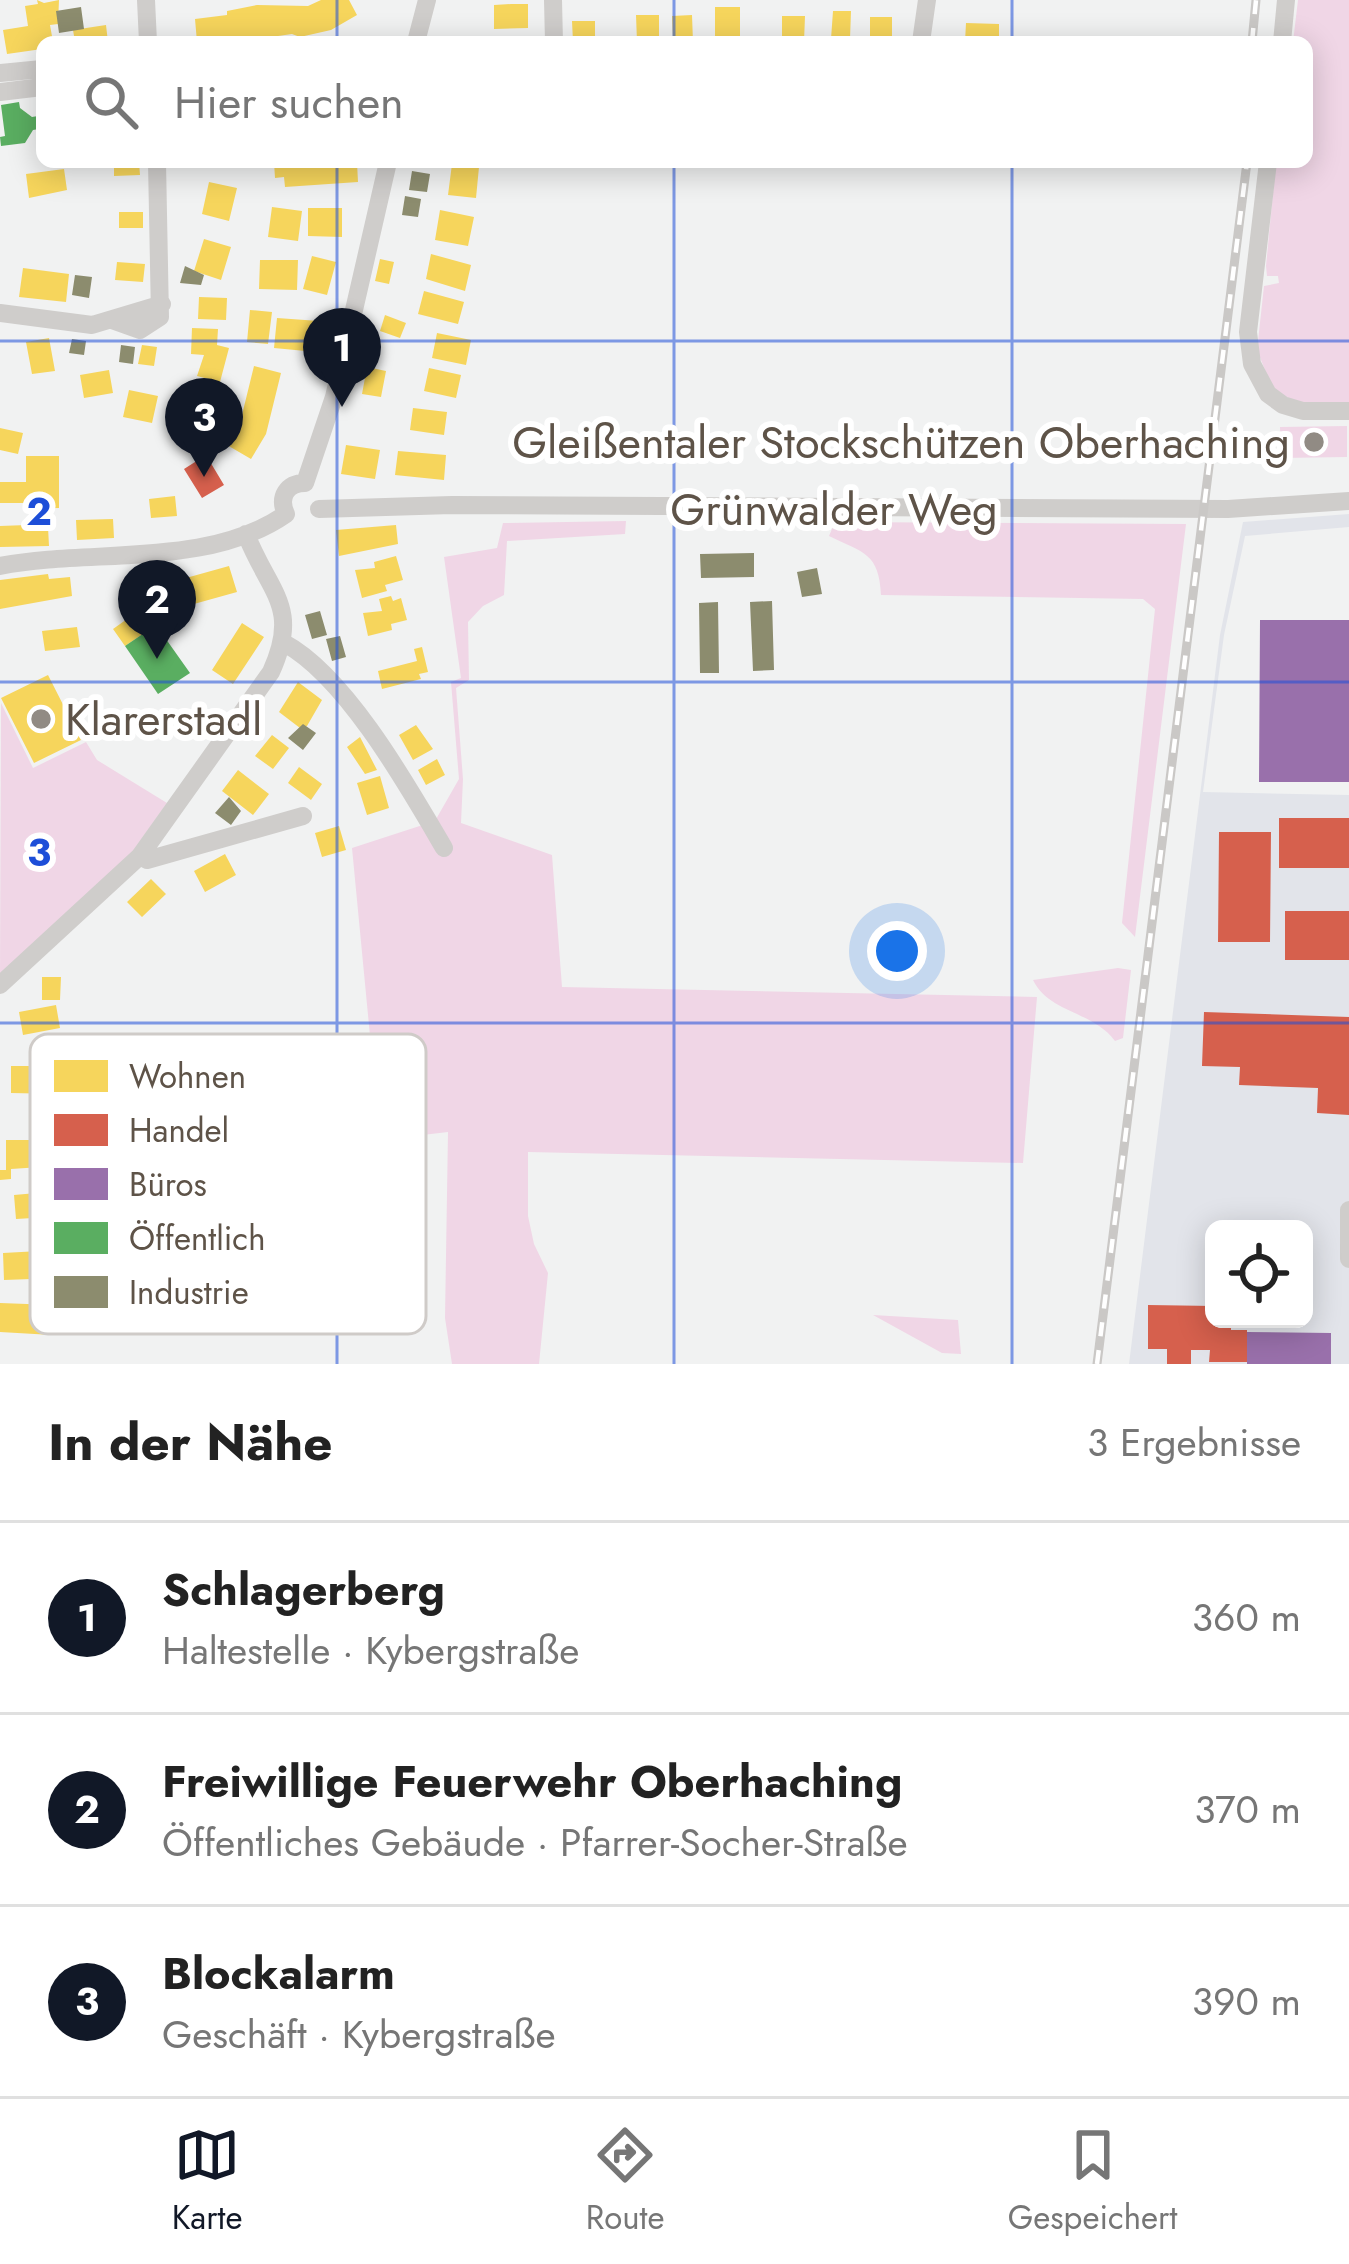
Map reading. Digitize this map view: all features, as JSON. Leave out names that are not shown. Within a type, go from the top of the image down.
[{"type":"street","points":[[146,0],[148,36]]},
{"type":"street","points":[[418,36],[427,0]]},
{"type":"street","points":[[553,0],[554,36]]},
{"type":"street","points":[[922,36],[927,0]]},
{"type":"street","points":[[1283,36],[1286,0]]},
{"type":"street","points":[[0,73],[36,69]]},
{"type":"street","points":[[0,92],[36,88]]},
{"type":"street","points":[[0,313],[92,325],[162,304],[157,168]]},
{"type":"street","points":[[305,483],[334,397],[387,168]]},
{"type":"street","points":[[1267,168],[1249,332],[1252,364],[1268,394],[1282,405],[1303,411],[1349,411]]},
{"type":"street","points":[[305,483],[316,490],[320,509],[301,522],[282,507],[285,492],[305,483]]},
{"type":"street","name":"Grünwalder Weg","points":[[320,509],[420,505],[1228,508],[1349,502]]},
{"type":"street","points":[[0,566],[165,552],[246,533],[286,514]]},
{"type":"street","points":[[0,985],[140,856],[271,672],[284,643],[284,611],[246,533]]},
{"type":"street","points":[[284,643],[335,686],[445,848]]},
{"type":"street","points":[[140,856],[147,860],[303,816]]},
{"type":"street","points":[[1349,1210],[1349,1259]]},
{"type":"shaded area","points":[[1298,0],[1349,0],[1349,405],[1304,406],[1273,390],[1257,350],[1264,286],[1279,283],[1278,276],[1267,276],[1266,266],[1275,168],[1313,168],[1313,36],[1294,36]]},
{"type":"shaded area","name":"Gleißentaler Stockschützen Oberhaching","points":[[1347,426],[1347,457],[1281,458],[1280,427]]},
{"type":"shaded area","points":[[1349,514],[1349,527],[1245,536],[1224,635],[1203,792],[1349,795],[1349,1364],[1129,1364],[1220,635],[1243,522]]},
{"type":"shaded area","points":[[626,521],[625,534],[507,541],[504,595],[483,606],[468,622],[469,680],[456,688],[463,779],[461,823],[552,855],[562,987],[1037,997],[1023,1163],[528,1152],[528,1216],[534,1244],[548,1273],[539,1364],[452,1364],[445,1318],[448,1132],[426,1135],[426,1034],[370,1034],[352,848],[435,821],[459,779],[451,682],[461,678],[444,557],[497,548],[503,523]]},
{"type":"shaded area","points":[[835,522],[1186,524],[1135,937],[1122,923],[1155,609],[1143,599],[881,595],[873,562],[829,536]]},
{"type":"shaded area","points":[[1,703],[33,768],[86,742],[97,760],[167,803],[131,854],[0,977]]},
{"type":"shaded area","points":[[1131,970],[1123,1038],[1115,1041],[1095,1023],[1049,999],[1033,980]]},
{"type":"shaded area","points":[[873,1315],[958,1320],[961,1354],[942,1353]]},
{"type":"building: Wohnen","points":[[37,0],[59,0],[58,24],[50,25],[52,36],[36,36],[36,50],[7,54],[3,30],[28,26],[25,6],[38,4]]},
{"type":"building: Wohnen","points":[[321,0],[349,0],[357,15],[331,30],[304,36],[196,36],[195,19],[257,5],[308,6]]},
{"type":"building: Wohnen","points":[[528,4],[528,28],[494,29],[494,5]]},
{"type":"building: Wohnen","points":[[715,7],[740,7],[740,36],[715,36]]},
{"type":"building: Wohnen","points":[[833,11],[851,11],[850,36],[831,36]]},
{"type":"building: Wohnen","points":[[636,15],[659,15],[659,36],[637,36]]},
{"type":"building: Wohnen","points":[[692,15],[693,36],[673,36],[672,16]]},
{"type":"building: Wohnen","points":[[782,16],[805,16],[804,36],[782,36]]},
{"type":"building: Wohnen","points":[[870,17],[892,17],[892,36],[870,36]]},
{"type":"building: Wohnen","points":[[572,21],[595,21],[595,36],[573,36]]},
{"type":"building: Wohnen","points":[[966,23],[999,24],[999,36],[965,36]]},
{"type":"building: Wohnen","points":[[106,25],[107,36],[74,36],[73,30]]},
{"type":"building: Wohnen","points":[[114,168],[139,168],[140,175],[114,176]]},
{"type":"building: Wohnen","points":[[274,168],[357,168],[358,182],[285,187],[284,177],[275,178]]},
{"type":"building: Wohnen","points":[[451,168],[479,168],[476,198],[448,195]]},
{"type":"building: Wohnen","points":[[64,169],[67,190],[29,198],[26,174]]},
{"type":"building: Wohnen","points":[[209,182],[237,188],[229,221],[202,214]]},
{"type":"building: Wohnen","points":[[272,207],[302,211],[298,241],[268,237]]},
{"type":"building: Wohnen","points":[[308,208],[342,208],[342,237],[308,236]]},
{"type":"building: Wohnen","points":[[440,210],[474,217],[468,246],[435,240]]},
{"type":"building: Wohnen","points":[[119,212],[143,212],[143,228],[119,228]]},
{"type":"building: Wohnen","points":[[204,239],[231,247],[221,280],[194,271]]},
{"type":"building: Wohnen","points":[[431,254],[471,265],[465,291],[426,279]]},
{"type":"building: Wohnen","points":[[312,256],[336,262],[327,295],[303,289]]},
{"type":"building: Wohnen","points":[[380,259],[394,262],[389,284],[375,281]]},
{"type":"building: Wohnen","points":[[260,260],[298,260],[297,290],[259,289]]},
{"type":"building: Wohnen","points":[[117,262],[145,264],[143,282],[115,280]]},
{"type":"building: Wohnen","points":[[23,268],[69,274],[66,302],[19,297]]},
{"type":"building: Wohnen","points":[[424,291],[464,302],[458,324],[418,314]]},
{"type":"building: Wohnen","points":[[199,297],[227,298],[226,320],[198,319]]},
{"type":"building: Wohnen","points":[[250,310],[272,312],[268,344],[247,342]]},
{"type":"building: Wohnen","points":[[385,315],[406,323],[400,338],[380,331]]},
{"type":"building: Wohnen","points":[[277,318],[319,321],[316,352],[274,348]]},
{"type":"building: Wohnen","points":[[192,328],[218,329],[217,345],[229,348],[220,382],[197,376],[204,355],[191,354]]},
{"type":"building: Wohnen","points":[[437,333],[471,340],[466,365],[432,358]]},
{"type":"building: Wohnen","points":[[49,338],[55,371],[32,374],[26,342]]},
{"type":"building: Wohnen","points":[[142,345],[157,347],[154,366],[138,364]]},
{"type":"building: Wohnen","points":[[254,366],[281,373],[266,434],[251,459],[227,445],[240,423]]},
{"type":"building: Wohnen","points":[[367,367],[386,371],[381,397],[362,394]]},
{"type":"building: Wohnen","points":[[429,368],[461,375],[456,398],[424,391]]},
{"type":"building: Wohnen","points":[[109,370],[113,393],[84,398],[80,375]]},
{"type":"building: Wohnen","points":[[187,389],[216,400],[207,422],[179,411]]},
{"type":"building: Wohnen","points":[[129,390],[158,396],[152,423],[123,417]]},
{"type":"building: Wohnen","points":[[413,408],[447,412],[444,435],[410,430]]},
{"type":"building: Wohnen","points":[[0,428],[23,433],[18,454],[0,450]]},
{"type":"building: Wohnen","points":[[346,445],[380,450],[375,479],[341,474]]},
{"type":"building: Wohnen","points":[[398,451],[446,455],[444,480],[395,475]]},
{"type":"building: Wohnen","points":[[26,456],[59,456],[59,508],[26,509],[26,503],[0,503],[0,482],[26,482]]},
{"type":"building: Wohnen","points":[[175,496],[177,516],[151,518],[149,499]]},
{"type":"building: Wohnen","points":[[113,519],[114,538],[77,540],[76,520]]},
{"type":"building: Wohnen","points":[[396,525],[398,544],[339,556],[336,530]]},
{"type":"building: Wohnen","points":[[0,526],[48,527],[49,546],[0,547]]},
{"type":"building: Wohnen","points":[[396,556],[403,580],[385,585],[387,591],[362,598],[355,570],[375,568],[374,562]]},
{"type":"building: Wohnen","points":[[229,566],[237,592],[176,609],[168,583]]},
{"type":"building: Wohnen","points":[[48,574],[49,579],[70,577],[72,596],[0,609],[0,580]]},
{"type":"building: Wohnen","points":[[391,596],[393,601],[401,598],[407,620],[368,636],[363,613],[382,611],[379,599]]},
{"type":"building: Wohnen","points":[[144,607],[156,625],[125,646],[113,629]]},
{"type":"building: Wohnen","points":[[242,623],[264,637],[233,684],[212,670]]},
{"type":"building: Wohnen","points":[[77,627],[80,647],[45,651],[42,631]]},
{"type":"building: Wohnen","points":[[422,647],[428,672],[419,674],[421,679],[382,689],[378,671],[417,661],[414,649]]},
{"type":"building: Wohnen","name":"Klarerstadl","points":[[48,675],[81,740],[34,763],[1,698]]},
{"type":"building: Wohnen","points":[[298,682],[322,700],[307,726],[300,728],[279,712]]},
{"type":"building: Wohnen","points":[[416,725],[433,749],[413,760],[399,735]]},
{"type":"building: Wohnen","points":[[272,735],[289,748],[273,769],[255,756]]},
{"type":"building: Wohnen","points":[[360,737],[377,770],[365,774],[347,747]]},
{"type":"building: Wohnen","points":[[437,759],[445,775],[426,785],[418,770]]},
{"type":"building: Wohnen","points":[[299,767],[322,784],[311,800],[288,783]]},
{"type":"building: Wohnen","points":[[238,770],[269,794],[253,815],[222,791]]},
{"type":"building: Wohnen","points":[[380,776],[389,808],[367,815],[357,783]]},
{"type":"building: Wohnen","points":[[339,826],[346,850],[322,857],[315,833]]},
{"type":"building: Wohnen","points":[[225,854],[236,875],[205,892],[194,871]]},
{"type":"building: Wohnen","points":[[151,879],[166,894],[142,917],[127,902]]},
{"type":"building: Wohnen","points":[[42,977],[61,977],[60,1000],[42,1000]]},
{"type":"building: Wohnen","points":[[56,1005],[60,1028],[23,1035],[19,1012]]},
{"type":"building: Wohnen","points":[[11,1066],[30,1066],[30,1093],[11,1093]]},
{"type":"building: Wohnen","points":[[6,1140],[30,1140],[30,1168],[11,1169],[11,1179],[0,1180],[0,1170],[6,1170]]},
{"type":"building: Wohnen","points":[[30,1194],[30,1218],[16,1219],[14,1195]]},
{"type":"building: Wohnen","points":[[30,1252],[30,1279],[4,1280],[3,1253]]},
{"type":"building: Wohnen","points":[[0,1303],[30,1304],[30,1334],[0,1332]]},
{"type":"building: Handel","points":[[206,455],[224,485],[202,498],[184,469]]},
{"type":"building: Handel","points":[[1279,818],[1349,818],[1349,868],[1279,868]]},
{"type":"building: Handel","points":[[1219,832],[1271,832],[1270,942],[1218,942]]},
{"type":"building: Handel","points":[[1285,911],[1349,911],[1349,960],[1285,960]]},
{"type":"building: Handel","points":[[1204,1012],[1349,1017],[1349,1115],[1317,1113],[1318,1088],[1239,1085],[1240,1067],[1202,1066]]},
{"type":"building: Handel","points":[[1148,1305],[1205,1306],[1205,1328],[1247,1330],[1247,1362],[1209,1362],[1210,1350],[1191,1350],[1191,1364],[1167,1364],[1167,1349],[1148,1349]]},
{"type":"building: Büros","points":[[1260,620],[1349,620],[1349,782],[1259,782]]},
{"type":"building: Büros","points":[[1247,1332],[1331,1333],[1331,1364],[1247,1364]]},
{"type":"building: Öffentlich","points":[[19,102],[20,108],[36,116],[36,130],[25,143],[1,146],[0,137],[5,136],[1,105]]},
{"type":"building: Öffentlich","points":[[156,625],[190,673],[158,694],[125,646]]},
{"type":"building: Industrie","points":[[81,7],[84,29],[59,33],[56,11]]},
{"type":"building: Industrie","points":[[412,171],[430,174],[427,192],[409,190]]},
{"type":"building: Industrie","points":[[405,196],[421,199],[418,217],[402,215]]},
{"type":"building: Industrie","points":[[185,266],[204,275],[201,285],[180,283]]},
{"type":"building: Industrie","points":[[75,275],[92,277],[89,298],[72,295]]},
{"type":"building: Industrie","points":[[72,339],[86,341],[84,355],[69,353]]},
{"type":"building: Industrie","points":[[121,345],[135,347],[133,364],[119,362]]},
{"type":"building: Industrie","points":[[754,553],[754,577],[701,578],[700,554]]},
{"type":"building: Industrie","points":[[817,568],[822,594],[802,597],[797,572]]},
{"type":"building: Industrie","points":[[772,601],[774,670],[753,671],[750,602]]},
{"type":"building: Industrie","points":[[718,602],[719,673],[700,673],[699,603]]},
{"type":"building: Industrie","points":[[320,611],[327,635],[312,639],[305,615]]},
{"type":"building: Industrie","points":[[340,636],[346,657],[332,661],[326,639]]},
{"type":"building: Industrie","points":[[303,724],[316,733],[303,750],[288,738]]},
{"type":"building: Industrie","points":[[229,797],[241,811],[231,825],[215,813]]},
{"type":"railway","points":[[1253,36],[1256,0]]},
{"type":"railway","points":[[1097,1364],[1246,168]]},
{"type":"place","name":"Schlagerberg","points":[[342,407]]},
{"type":"place","name":"Gleißentaler Stockschützen Oberhaching","points":[[1314,442]]},
{"type":"place","name":"Blockalarm","points":[[204,477]]},
{"type":"place","name":"Freiwillige Feuerwehr Oberhaching","points":[[157,659]]},
{"type":"place","name":"Klarerstadl","points":[[41,719]]}]
